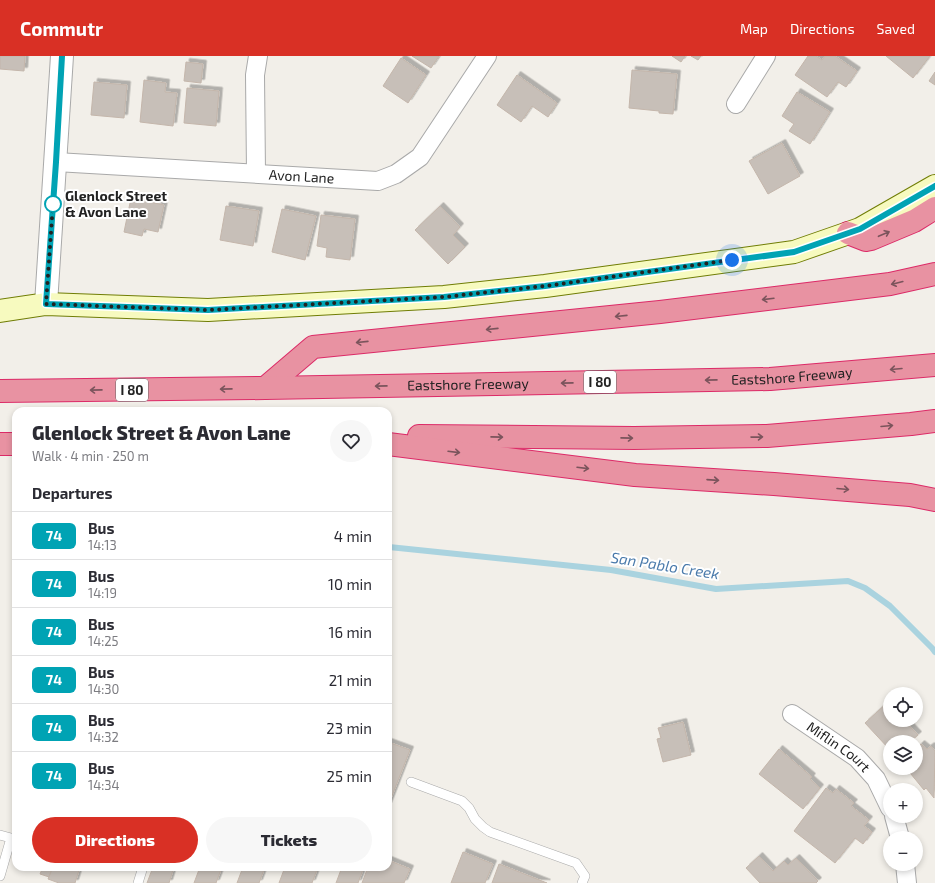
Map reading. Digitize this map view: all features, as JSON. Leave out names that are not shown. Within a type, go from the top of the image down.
[{"type":"highway","points":[[848,233],[868,240],[914,222],[935,208]]},
{"type":"highway","points":[[265,388],[313,347],[668,311],[890,284],[935,274]]},
{"type":"highway","name":"Eastshore Freeway","points":[[0,391],[770,379],[935,365]]},
{"type":"highway","points":[[392,435],[634,438],[767,436],[935,421]]},
{"type":"highway","points":[[0,444],[12,444]]},
{"type":"highway","points":[[392,445],[635,475],[910,495],[935,500]]},
{"type":"main road","points":[[0,311],[46,304],[208,310],[444,297],[545,286],[794,252],[860,229],[935,186]]},
{"type":"street","points":[[46,304],[62,56]]},
{"type":"street","points":[[256,173],[255,75],[258,56]]},
{"type":"street","name":"Avon Lane","points":[[56,162],[378,181],[396,174],[420,157],[486,56]]},
{"type":"street","points":[[736,104],[766,56]]},
{"type":"street","name":"Miflin Court","points":[[792,714],[857,758],[876,779],[883,794]]},
{"type":"street","points":[[906,871],[907,883]]},
{"type":"lane","points":[[411,782],[462,801],[469,808],[475,819],[490,832],[576,864],[585,876],[582,883]]},
{"type":"lane","points":[[0,835],[11,838],[0,876]]},
{"type":"lane","points":[[138,883],[142,871]]},
{"type":"building","points":[[0,56],[25,56],[24,71],[0,69]]},
{"type":"building","points":[[412,56],[439,56],[431,68]]},
{"type":"building","points":[[672,56],[685,56],[681,62]]},
{"type":"building","points":[[691,56],[701,56],[698,60]]},
{"type":"building","points":[[808,56],[816,56],[822,60],[825,56],[835,56],[857,71],[846,87],[838,82],[827,97],[795,75]]},
{"type":"building","points":[[886,56],[930,56],[913,78]]},
{"type":"building","points":[[401,58],[426,75],[408,103],[383,86]]},
{"type":"building","points":[[186,62],[203,64],[201,83],[184,81]]},
{"type":"building","points":[[632,70],[677,74],[673,114],[629,108]]},
{"type":"building","points":[[935,72],[935,85],[929,81]]},
{"type":"building","points":[[517,75],[557,103],[548,117],[532,106],[521,122],[497,105]]},
{"type":"building","points":[[144,80],[166,83],[165,92],[177,93],[173,126],[140,122]]},
{"type":"building","points":[[94,82],[127,85],[124,118],[91,115]]},
{"type":"building","points":[[187,88],[219,91],[216,126],[184,123]]},
{"type":"building","points":[[797,92],[830,112],[810,144],[789,131],[794,124],[782,116]]},
{"type":"building","points":[[782,143],[800,176],[768,194],[749,161]]},
{"type":"building","points":[[131,198],[164,205],[158,232],[144,229],[142,236],[124,232]]},
{"type":"building","points":[[226,206],[259,211],[253,246],[220,240]]},
{"type":"building","points":[[440,206],[460,227],[453,235],[465,247],[448,264],[415,230]]},
{"type":"building","points":[[282,209],[316,216],[305,260],[272,252]]},
{"type":"building","points":[[321,215],[355,219],[350,260],[326,257],[327,248],[317,246]]},
{"type":"building","points":[[883,707],[883,727],[911,727],[918,735],[883,735],[883,742],[865,723]]},
{"type":"building","points":[[683,722],[691,755],[663,762],[657,739],[661,738],[658,728]]},
{"type":"building","points":[[392,743],[410,750],[392,796]]},
{"type":"building","points":[[923,746],[927,749],[931,746],[935,751],[934,798],[926,788],[924,790],[923,789],[923,783],[918,783],[912,775],[923,775]]},
{"type":"building","points":[[779,749],[812,777],[810,779],[820,788],[803,809],[759,774]]},
{"type":"building","points":[[826,788],[833,793],[836,789],[854,803],[851,806],[869,820],[864,826],[872,832],[863,844],[855,838],[835,863],[794,831]]},
{"type":"building","points":[[463,852],[493,864],[485,883],[451,883]]},
{"type":"building","points":[[759,856],[773,871],[784,861],[788,865],[796,858],[818,881],[816,883],[760,883],[746,868]]},
{"type":"building","points":[[392,862],[410,869],[404,883],[362,883],[366,871],[392,871]]},
{"type":"building","points":[[499,864],[547,883],[492,883]]},
{"type":"building","points":[[41,871],[51,871],[49,877],[40,874]]},
{"type":"building","points":[[51,871],[79,871],[75,883],[59,883],[48,879]]},
{"type":"building","points":[[152,871],[173,871],[169,883],[147,883]]},
{"type":"building","points":[[198,871],[220,871],[216,883],[194,883]]},
{"type":"building","points":[[242,871],[264,871],[259,883],[237,883]]},
{"type":"building","points":[[284,871],[316,871],[312,883],[279,883]]},
{"type":"building","points":[[340,871],[362,871],[358,883],[336,883]]},
{"type":"waterway","name":"San Pablo Creek","points":[[392,547],[611,570],[716,589],[848,581],[865,588],[890,606],[935,652]]},
{"type":"bus line","name":"74","points":[[62,56],[46,304],[208,310],[444,297],[545,286],[794,252],[860,229],[935,186]]},
{"type":"place","name":"Glenlock Street & Avon Lane","points":[[53,204]]},
{"type":"route","points":[[53,204],[46,304],[208,310],[444,297],[545,286],[732,260]]}]
